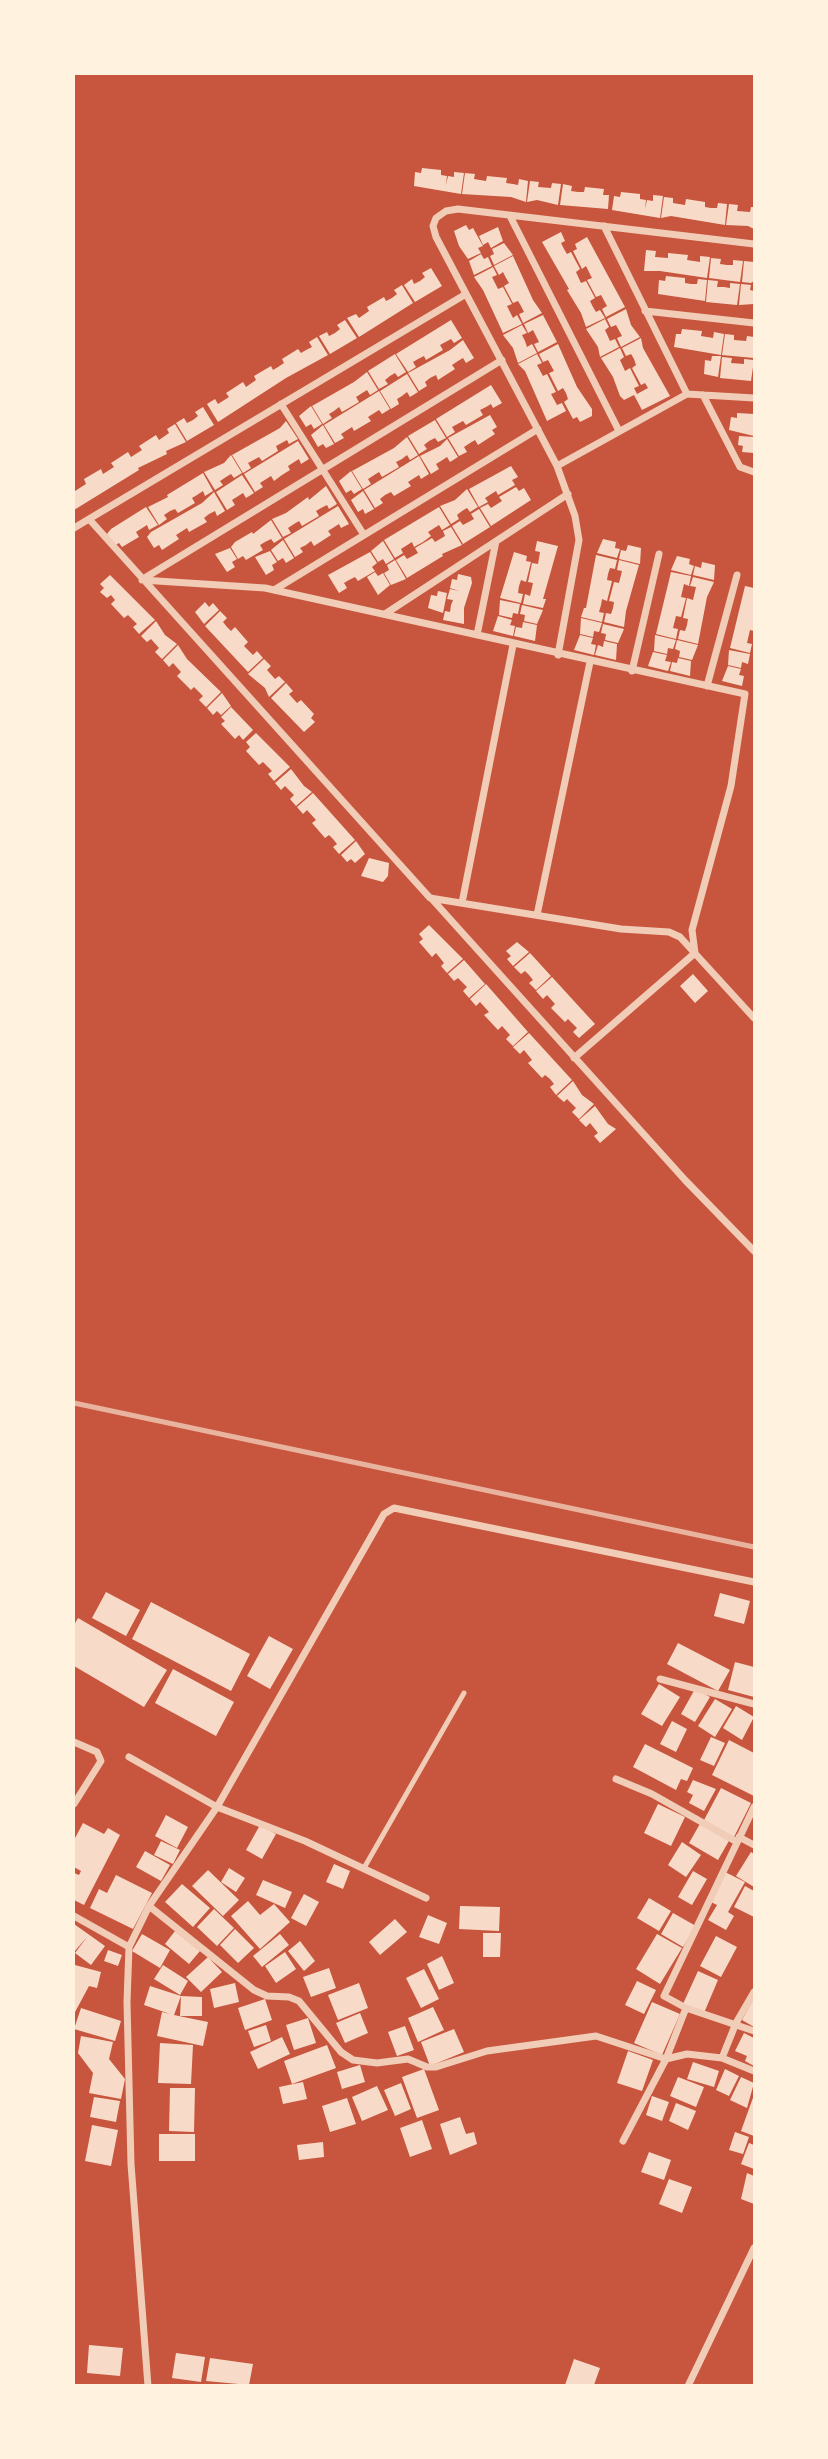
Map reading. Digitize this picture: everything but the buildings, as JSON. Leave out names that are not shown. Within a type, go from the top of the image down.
[{"type":"street","points":[[558,655],[579,540],[568,494],[538,429],[436,237],[433,226],[436,218],[446,211],[458,209],[754,244]]},
{"type":"street","points":[[510,216],[619,431]]},
{"type":"street","points":[[604,226],[687,394]]},
{"type":"street","points":[[74,528],[466,293]]},
{"type":"street","points":[[645,311],[754,323]]},
{"type":"street","points":[[142,579],[502,360]]},
{"type":"street","points":[[557,466],[687,394],[754,398]]},
{"type":"street","points":[[703,395],[740,467],[754,472]]},
{"type":"street","points":[[281,404],[364,535]]},
{"type":"street","points":[[274,590],[538,429]]},
{"type":"street","points":[[385,614],[568,494]]},
{"type":"street","points":[[89,519],[574,1058],[754,1251]]},
{"type":"street","points":[[477,635],[496,541]]},
{"type":"street","points":[[632,670],[659,554]]},
{"type":"street","points":[[707,686],[737,575]]},
{"type":"street","points":[[142,579],[274,590],[477,635],[513,646],[754,696]]},
{"type":"street","points":[[462,903],[513,646]]},
{"type":"street","points":[[537,915],[590,662]]},
{"type":"street","points":[[695,953],[692,930],[731,786],[745,694]]},
{"type":"street","points":[[430,898],[621,929],[669,932],[680,937],[754,1017]]},
{"type":"street","points":[[574,1058],[695,953]]},
{"type":"street","points":[[148,2385],[131,2164],[127,2001],[129,1947],[149,1906],[218,1807],[382,1516],[389,1509],[754,1582]]},
{"type":"street","points":[[660,1679],[754,1704]]},
{"type":"street","points":[[74,1742],[97,1752],[102,1761],[74,1804]]},
{"type":"street","points":[[129,1757],[218,1807],[364,1868],[426,1898]]},
{"type":"street","points":[[616,1779],[652,1794],[738,1840],[754,1845]]},
{"type":"street","points":[[754,1807],[664,1996],[686,2008],[754,2031]]},
{"type":"street","points":[[149,1906],[254,1990],[267,1996],[289,1997],[299,2001],[341,2052],[353,2060],[377,2063],[408,2059],[427,2067],[436,2067],[487,2051],[596,2036],[666,2059],[687,2054],[722,2058],[754,2071]]},
{"type":"street","points":[[74,1916],[129,1947]]},
{"type":"street","points":[[722,2058],[736,2023],[754,1992]]},
{"type":"street","points":[[623,2141],[666,2059],[686,2008]]},
{"type":"street","points":[[688,2385],[754,2248]]},
{"type":"lane","points":[[364,1868],[464,1693]]},
{"type":"railway","points":[[74,1403],[754,1547]]}]
